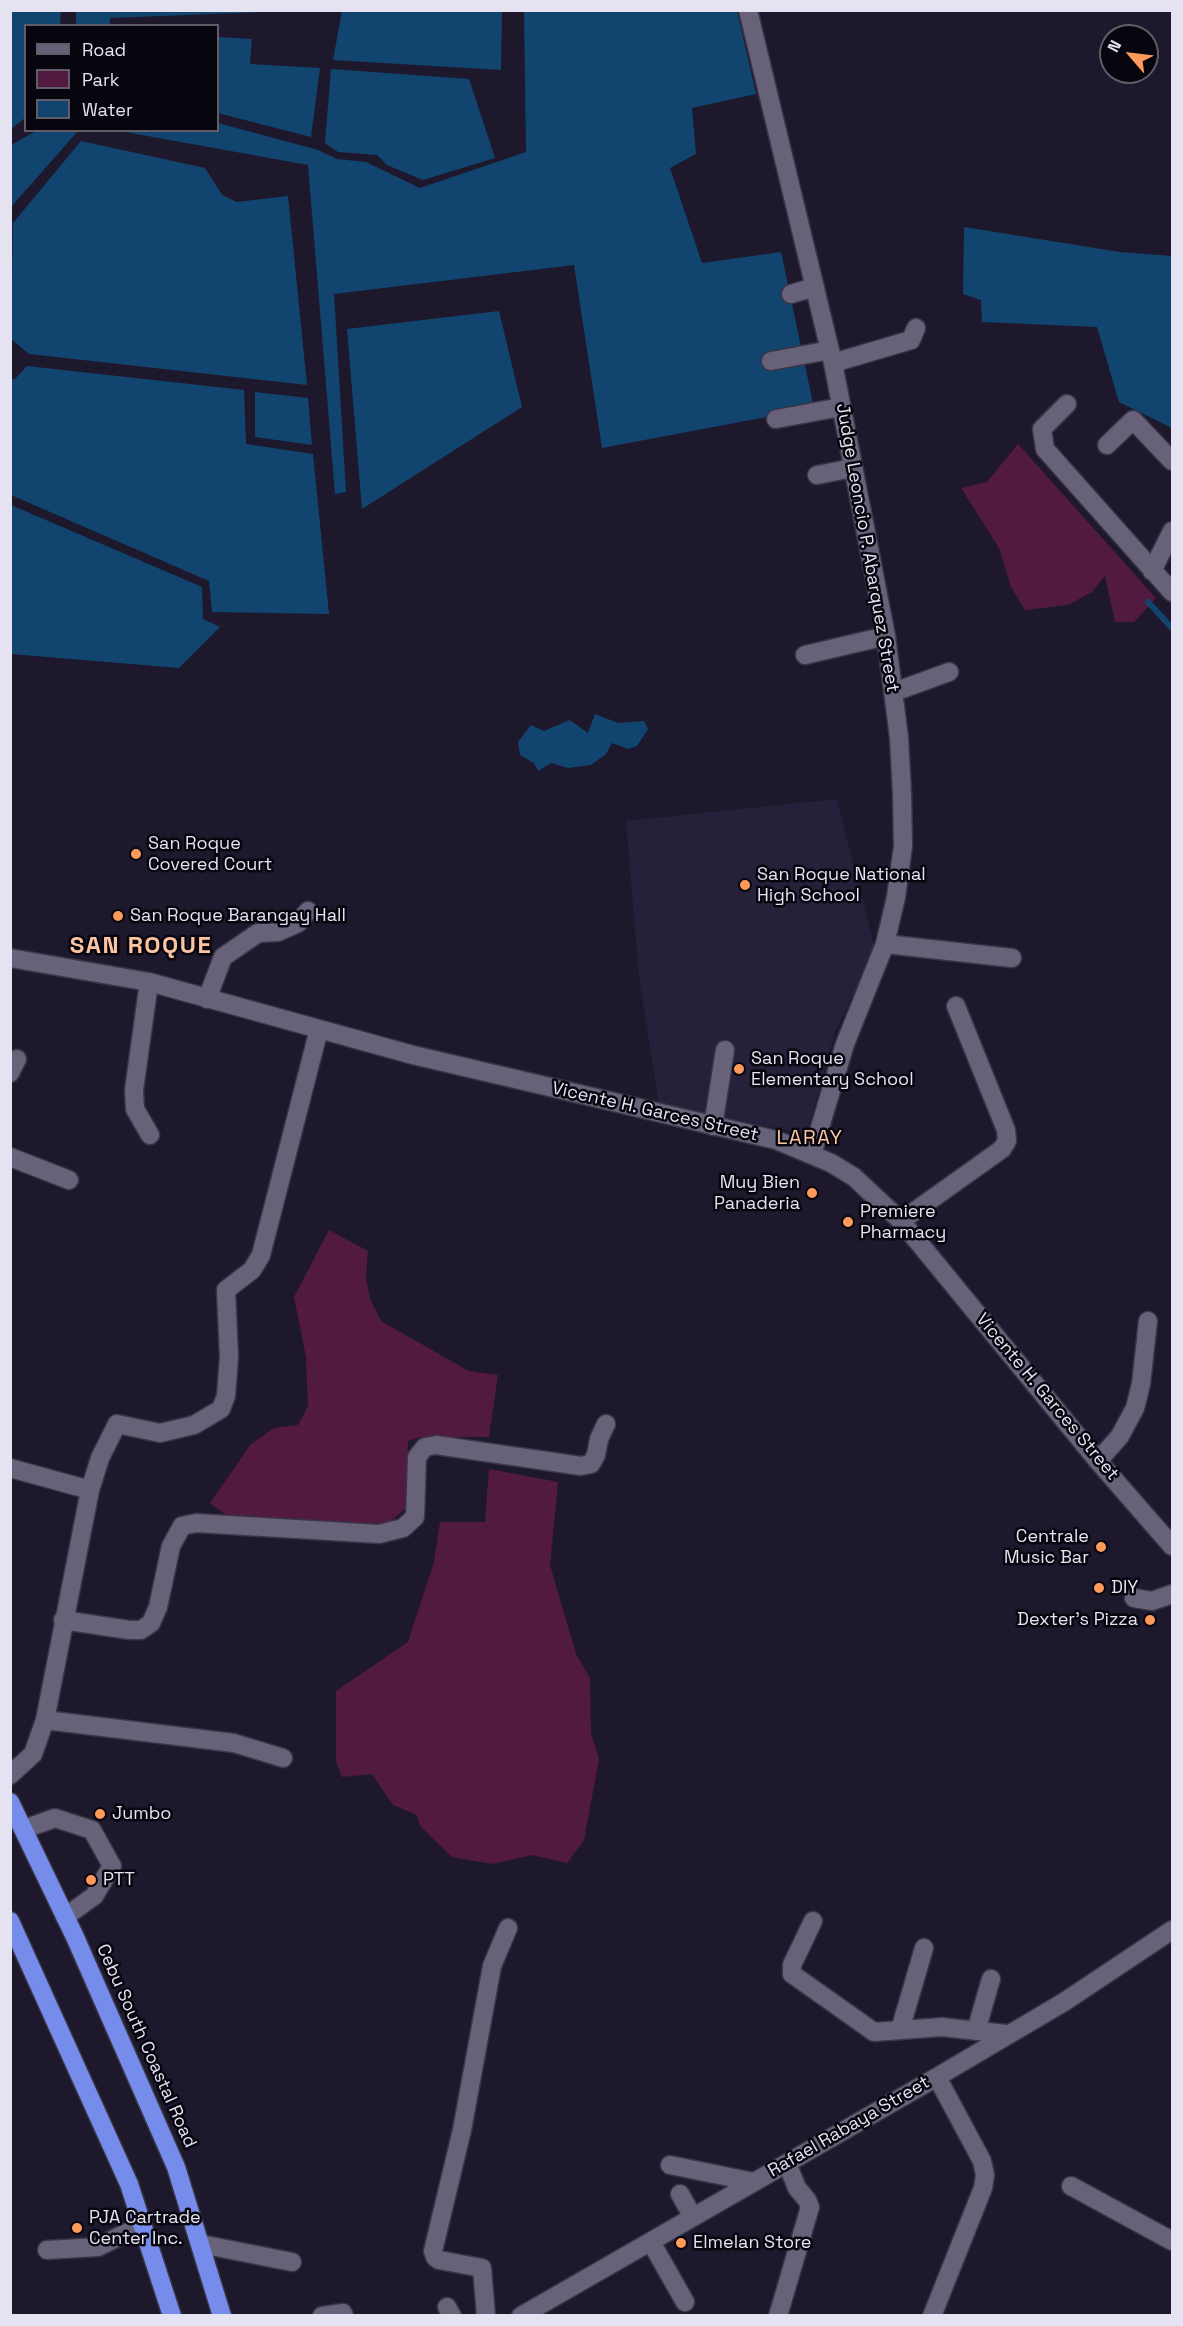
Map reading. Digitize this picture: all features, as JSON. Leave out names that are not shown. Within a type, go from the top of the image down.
[{"type":"highway","name":"Cebu South Coastal Road","points":[[10,1802],[65,1917],[176,2167],[222,2316]]},
{"type":"highway","points":[[10,1921],[129,2184],[172,2316]]},
{"type":"street","name":"Judge Leoncio P. Abarquez Street","points":[[748,10],[842,407],[886,636],[894,692],[902,794],[903,846],[896,897],[885,944],[845,1044],[812,1154]]},
{"type":"street","points":[[790,294],[815,287]]},
{"type":"street","points":[[771,362],[831,356],[904,343],[915,336],[916,328]]},
{"type":"street","points":[[1067,404],[1042,429],[1045,449],[1173,592]]},
{"type":"street","points":[[776,419],[842,407]]},
{"type":"street","points":[[1107,445],[1133,420],[1173,461]]},
{"type":"street","points":[[818,475],[853,468]]},
{"type":"street","points":[[1152,571],[1173,531]]},
{"type":"street","points":[[805,656],[886,636]]},
{"type":"street","points":[[894,692],[950,672]]},
{"type":"street","points":[[207,999],[223,957],[258,933],[278,932],[297,923],[308,911]]},
{"type":"street","points":[[885,944],[1012,958]]},
{"type":"street","name":"Vicente H. Garces Street","points":[[10,958],[149,982],[425,1058],[776,1140],[812,1154],[854,1177],[902,1221],[1098,1461],[1173,1546]]},
{"type":"street","points":[[149,982],[134,1090],[135,1109],[150,1135]]},
{"type":"street","points":[[902,1221],[1002,1149],[1008,1141],[1006,1130],[956,1006]]},
{"type":"street","points":[[10,1775],[33,1754],[45,1720],[90,1490],[100,1458],[117,1424],[160,1433],[194,1425],[221,1409],[226,1396],[229,1357],[226,1290],[252,1270],[261,1255],[319,1029]]},
{"type":"street","points":[[713,1126],[725,1050]]},
{"type":"street","points":[[10,1157],[69,1180]]},
{"type":"street","points":[[1098,1461],[1120,1436],[1135,1408],[1141,1384],[1148,1321]]},
{"type":"street","points":[[63,1620],[129,1630],[141,1630],[151,1623],[158,1607],[171,1546],[182,1526],[196,1523],[379,1534],[403,1528],[415,1517],[417,1457],[425,1447],[436,1445],[580,1467],[591,1464],[606,1424]]},
{"type":"street","points":[[10,1468],[90,1490]]},
{"type":"street","points":[[1134,1598],[1152,1601],[1173,1594]]},
{"type":"street","points":[[45,1720],[234,1743],[283,1758]]},
{"type":"street","points":[[24,1829],[55,1818],[92,1830],[112,1866],[94,1896],[65,1917]]},
{"type":"street","points":[[813,1922],[792,1965],[793,1976],[874,2032],[942,2027],[1006,2034]]},
{"type":"street","points":[[486,2316],[482,2268],[439,2260],[433,2251],[462,2130],[492,1966],[508,1928]]},
{"type":"street","name":"Rafael Rabaya Street","points":[[521,2316],[1064,2002],[1173,1930]]},
{"type":"street","points":[[900,2030],[924,1948]]},
{"type":"street","points":[[976,2031],[991,1979]]},
{"type":"street","points":[[932,2316],[983,2188],[985,2175],[982,2161],[937,2077]]},
{"type":"street","points":[[778,2316],[810,2207],[797,2188],[787,2163]]},
{"type":"street","points":[[670,2165],[754,2182]]},
{"type":"street","points":[[1071,2186],[1173,2241]]},
{"type":"street","points":[[680,2194],[693,2217]]},
{"type":"street","points":[[47,2250],[98,2247],[142,2225]]},
{"type":"street","points":[[651,2242],[685,2302]]},
{"type":"street","points":[[201,2244],[292,2262]]},
{"type":"street","points":[[322,2316],[343,2313],[344,2316]]},
{"type":"shaded area","points":[[837,799],[875,949],[835,1032],[807,1134],[659,1105],[639,977],[626,821]]},
{"type":"green space","points":[[1018,444],[1156,598],[1134,622],[1115,622],[1105,576],[1092,592],[1068,605],[1025,610],[1011,587],[999,548],[961,488],[987,482]]},
{"type":"green space","points":[[329,1230],[368,1251],[366,1277],[370,1299],[381,1321],[469,1371],[498,1375],[489,1437],[420,1437],[408,1441],[405,1509],[387,1524],[346,1525],[228,1516],[210,1503],[251,1444],[274,1428],[298,1425],[308,1406],[306,1357],[294,1297]]},
{"type":"green space","points":[[489,1469],[558,1482],[550,1565],[576,1654],[590,1678],[591,1734],[599,1759],[584,1840],[567,1863],[532,1855],[492,1864],[452,1857],[420,1826],[417,1815],[393,1805],[372,1774],[342,1777],[336,1761],[336,1691],[408,1642],[434,1562],[440,1522],[485,1522]]},
{"type":"water","points":[[11,10],[61,11],[60,24],[24,24],[24,119],[11,129]]},
{"type":"water","points":[[76,10],[288,11],[110,18],[110,24],[76,24]]},
{"type":"water","points":[[342,11],[502,11],[501,70],[333,60]]},
{"type":"water","points":[[524,11],[737,11],[756,94],[692,108],[696,154],[670,168],[702,263],[781,252],[814,408],[602,448],[574,265],[334,294],[346,492],[335,494],[308,165],[126,132],[219,132],[219,123],[318,150],[337,159],[366,162],[420,188],[526,152]]},
{"type":"water","points":[[219,37],[252,39],[250,64],[320,68],[311,137],[219,113]]},
{"type":"water","points":[[331,69],[469,79],[495,158],[423,180],[387,165],[377,155],[338,152],[325,143]]},
{"type":"water","points":[[34,132],[77,132],[11,207],[11,145]]},
{"type":"water","points":[[81,141],[205,168],[222,195],[237,202],[288,196],[307,385],[29,354],[11,339],[13,223]]},
{"type":"water","points":[[964,227],[1120,252],[1172,256],[1172,428],[1119,402],[1097,327],[982,322],[981,300],[963,294]]},
{"type":"water","points":[[499,311],[522,407],[362,509],[347,329]]},
{"type":"water","points":[[27,366],[244,390],[246,444],[313,454],[329,614],[212,612],[209,581],[11,495],[11,379],[15,379]]},
{"type":"water","points":[[255,392],[308,398],[312,445],[255,437]]},
{"type":"water","points":[[11,505],[202,587],[203,619],[220,627],[179,668],[11,654]]},
{"type":"water","points":[[595,714],[618,723],[644,721],[648,729],[637,746],[628,749],[612,743],[606,754],[591,765],[568,768],[551,763],[538,771],[534,763],[520,755],[518,742],[531,725],[544,731],[570,720],[588,733]]},
{"type":"waterway","points":[[1148,602],[1172,628]]},
{"type":"place","name":"San Roque Covered Court","points":[[136,854]]},
{"type":"place","name":"San Roque National High School","points":[[745,885]]},
{"type":"place","name":"San Roque Barangay Hall","points":[[118,916]]},
{"type":"place","name":"San Roque Elementary School","points":[[739,1069]]},
{"type":"place","name":"Muy Bien Panaderia","points":[[812,1193]]},
{"type":"place","name":"Premiere Pharmacy","points":[[848,1222]]},
{"type":"place","name":"Centrale Music Bar","points":[[1101,1547]]},
{"type":"place","name":"DIY","points":[[1099,1588]]},
{"type":"place","name":"Dexter's Pizza","points":[[1150,1620]]},
{"type":"place","name":"Jumbo","points":[[100,1814]]},
{"type":"place","name":"PTT","points":[[91,1880]]},
{"type":"place","name":"PJA Cartrade Center Inc.","points":[[77,2228]]},
{"type":"place","name":"Elmelan Store","points":[[681,2243]]},
{"type":"district","name":"SAN ROQUE","points":[[141,946]]},
{"type":"district","name":"LARAY","points":[[810,1139]]}]
